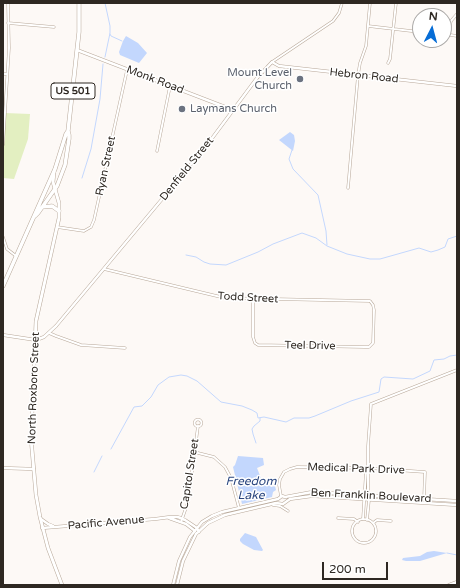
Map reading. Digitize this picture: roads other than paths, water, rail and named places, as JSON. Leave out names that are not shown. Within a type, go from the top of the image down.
[{"type":"highway","name":"North Roxboro Street","points":[[55,169],[68,131],[80,20],[79,3]]},
{"type":"highway","name":"North Roxboro Street","points":[[55,189],[65,165],[70,135],[68,131]]},
{"type":"highway","name":"US 501","points":[[3,286],[55,169]]},
{"type":"highway","name":"US 501","points":[[35,216],[38,214],[55,189]]},
{"type":"highway","points":[[42,207],[52,206],[59,211]]},
{"type":"main road","name":"North Roxboro Street","points":[[55,169],[53,182],[58,200],[58,227],[39,304],[35,340],[31,438],[42,528],[62,585]]},
{"type":"street","points":[[3,145],[9,48],[8,3]]},
{"type":"street","name":"Denfield Street","points":[[35,340],[43,338],[49,332],[104,268],[201,153],[257,78],[272,62],[333,21],[339,13],[342,3]]},
{"type":"street","points":[[348,188],[358,75],[360,63],[366,46],[370,3]]},
{"type":"street","points":[[388,63],[390,59],[394,29],[396,3]]},
{"type":"street","points":[[8,23],[54,27]]},
{"type":"street","points":[[368,26],[412,31]]},
{"type":"street","name":"Monk Road","points":[[77,50],[234,110]]},
{"type":"street","name":"Hebron Road","points":[[272,62],[279,66],[457,86]]},
{"type":"street","name":"Ryan Street","points":[[58,227],[84,231],[91,226],[94,220],[127,69]]},
{"type":"street","points":[[157,151],[170,86]]},
{"type":"street","points":[[3,237],[7,249],[16,256]]},
{"type":"street","name":"Todd Street","points":[[104,268],[224,298],[370,301],[374,310],[373,343],[369,347],[365,347]]},
{"type":"street","name":"Teel Drive","points":[[253,299],[253,337],[255,343],[262,346],[365,347]]},
{"type":"street","points":[[49,332],[66,340],[81,344],[125,348]]},
{"type":"street","points":[[3,335],[35,340]]},
{"type":"street","points":[[367,520],[369,500],[367,495],[371,404],[457,370]]},
{"type":"street","name":"Capitol Street","points":[[181,520],[188,502],[198,426]]},
{"type":"street","points":[[194,452],[214,457],[225,467],[231,478],[239,508]]},
{"type":"street","points":[[3,468],[34,469]]},
{"type":"street","name":"Medical Park Drive","points":[[280,498],[280,479],[284,472],[290,468],[368,468],[425,472],[424,503]]},
{"type":"street","name":"Ben Franklin Boulevard","points":[[285,497],[312,492],[457,501]]},
{"type":"street","points":[[363,520],[364,499],[367,495]]},
{"type":"street","name":"Ben Franklin Boulevard","points":[[279,503],[283,504],[287,501],[312,496],[457,505]]},
{"type":"street","points":[[173,585],[175,573],[187,542],[196,529],[212,516],[222,512],[285,497],[287,501]]},
{"type":"street","points":[[177,585],[183,561],[191,543],[208,523],[221,516],[279,503],[280,498]]},
{"type":"street","points":[[268,505],[277,505],[288,510]]},
{"type":"street","name":"Pacific Avenue","points":[[42,528],[174,517],[181,520]]},
{"type":"street","points":[[40,518],[48,524],[56,527]]},
{"type":"street","points":[[338,518],[354,519],[358,522]]},
{"type":"street","points":[[181,520],[199,532]]},
{"type":"street","points":[[367,520],[373,523],[376,530],[375,536],[372,540],[364,543],[357,540],[353,536],[353,528],[358,522],[367,520]]},
{"type":"street","points":[[373,523],[377,520],[391,521]]},
{"type":"street","points":[[449,585],[457,582]]},
{"type":"water","points":[[126,36],[138,43],[147,53],[139,63],[120,55],[119,52]]},
{"type":"water","points":[[290,132],[294,135],[295,141],[293,151],[279,140]]},
{"type":"water","name":"Freedom Lake","points":[[238,456],[263,458],[264,465],[257,468],[263,483],[269,481],[271,487],[275,486],[276,490],[273,492],[272,497],[242,504],[233,467]]},
{"type":"water","points":[[245,533],[256,537],[263,550],[262,551],[254,550],[240,541]]},
{"type":"water","points":[[434,551],[447,553],[420,561],[402,560],[403,558],[420,556],[427,552]]},
{"type":"waterway","points":[[105,3],[110,33],[105,57]]},
{"type":"waterway","points":[[110,34],[111,36],[122,41]]},
{"type":"waterway","points":[[82,178],[91,149],[100,99],[103,64]]},
{"type":"waterway","points":[[292,150],[289,159],[293,169],[318,195],[326,231],[327,245]]},
{"type":"waterway","points":[[186,255],[196,257],[210,264],[226,265],[302,233],[316,238],[327,246],[347,254],[370,259],[380,259],[419,248],[431,252],[438,250],[445,247],[448,239],[457,236]]},
{"type":"waterway","points":[[111,449],[134,407],[142,406],[151,397],[158,385],[169,377],[181,375],[187,376],[197,381],[221,402],[242,406],[252,410],[257,413],[258,418],[264,417],[286,422],[294,418],[309,418],[351,401],[379,392],[381,379],[384,377],[413,379],[430,371],[434,360],[457,355]]},
{"type":"waterway","points":[[256,443],[252,429],[260,421],[260,418]]},
{"type":"waterway","points":[[94,472],[102,456]]},
{"type":"waterway","points":[[447,553],[457,555]]},
{"type":"place","name":"Mount Level Church","points":[[300,79]]},
{"type":"place","name":"Laymans Church","points":[[182,109]]}]
